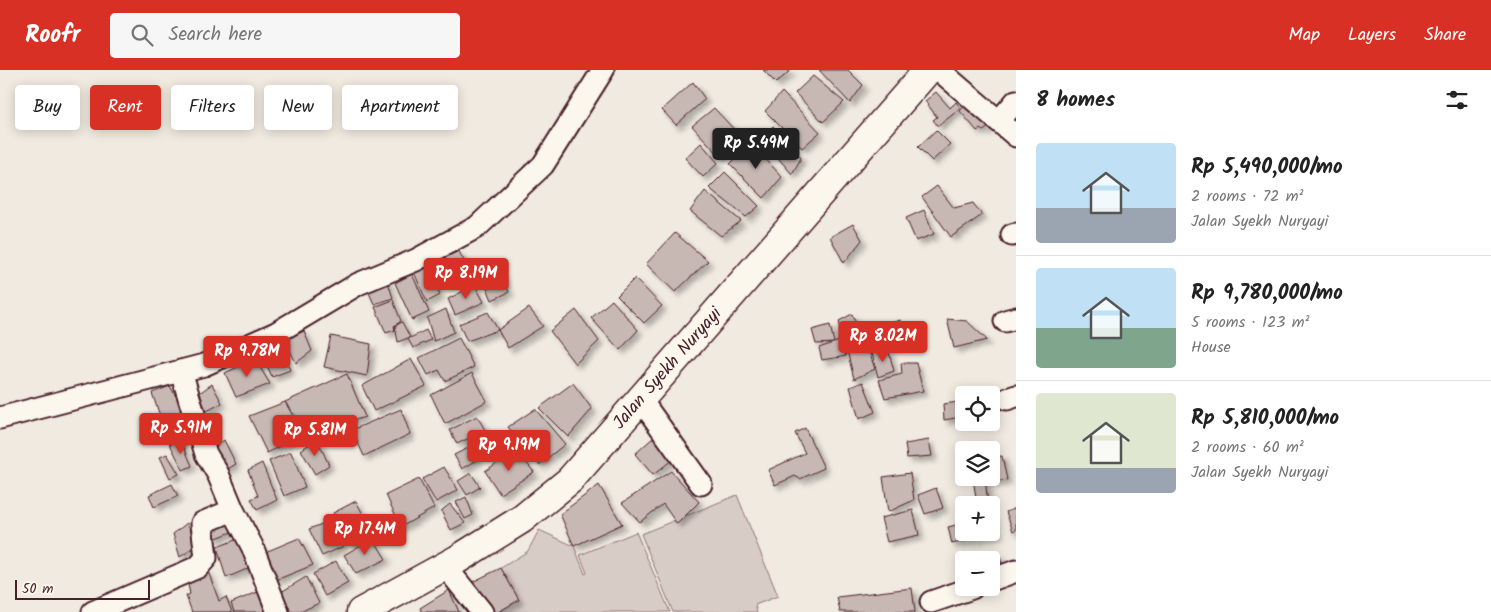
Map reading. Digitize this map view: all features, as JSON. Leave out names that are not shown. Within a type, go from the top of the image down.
[{"type":"main road","name":"Jalan Syekh Nuryayi","points":[[361,612],[445,566],[522,518],[570,480],[928,70]]},
{"type":"street","points":[[0,418],[66,399],[183,377],[204,365],[276,333],[358,284],[416,260],[477,227],[543,165],[603,70]]},
{"type":"street","points":[[939,70],[1016,136]]},
{"type":"street","points":[[999,121],[1016,101]]},
{"type":"street","points":[[183,377],[206,454],[218,474],[233,510],[252,546],[278,612]]},
{"type":"street","points":[[641,400],[701,484]]},
{"type":"street","points":[[93,612],[198,567],[206,558],[202,523],[233,510]]},
{"type":"street","points":[[445,566],[482,612]]},
{"type":"street","points":[[1000,577],[1016,571]]},
{"type":"street","points":[[932,602],[955,594]]},
{"type":"shaded area","points":[[737,495],[778,596],[755,605],[757,612],[673,612],[641,534]]},
{"type":"shaded area","points":[[539,530],[574,546],[585,574],[587,573],[580,555],[636,532],[670,612],[498,612],[519,600],[501,568],[528,551]]},
{"type":"building","points":[[763,70],[791,70],[776,83]]},
{"type":"building","points":[[819,70],[848,70],[863,85],[850,103]]},
{"type":"building","points":[[813,76],[844,102],[823,122],[795,93]]},
{"type":"building","points":[[693,82],[705,99],[676,125],[662,110]]},
{"type":"building","points":[[782,92],[820,132],[802,148],[765,111]]},
{"type":"building","points":[[936,92],[950,108],[956,102],[961,108],[938,126],[933,120],[937,117],[925,101]]},
{"type":"building","points":[[967,103],[989,127],[983,131],[980,129],[977,131],[960,111]]},
{"type":"building","points":[[714,108],[742,138],[721,157],[692,126]]},
{"type":"building","points":[[773,126],[801,158],[792,174],[761,138]]},
{"type":"building","points":[[936,130],[950,144],[932,161],[918,147]]},
{"type":"building","points":[[701,143],[718,163],[703,177],[685,158]]},
{"type":"building","points":[[751,143],[782,177],[764,198],[730,164]]},
{"type":"building","points":[[725,172],[759,206],[746,217],[709,188]]},
{"type":"building","points":[[937,186],[954,208],[973,203],[982,215],[951,237],[922,197]]},
{"type":"building","points":[[705,191],[741,221],[721,236],[690,211]]},
{"type":"building","points":[[924,210],[934,234],[916,241],[906,218]]},
{"type":"building","points":[[853,224],[862,240],[844,263],[830,237]]},
{"type":"building","points":[[675,233],[708,261],[675,292],[646,264]]},
{"type":"building","points":[[459,251],[470,273],[447,284],[435,262]]},
{"type":"building","points":[[427,265],[440,295],[427,302],[413,270]]},
{"type":"building","points":[[501,273],[509,292],[492,300],[484,281]]},
{"type":"building","points":[[412,274],[429,312],[412,320],[395,283]]},
{"type":"building","points":[[635,278],[662,306],[644,323],[617,296]]},
{"type":"building","points":[[387,279],[393,298],[374,304],[367,288]]},
{"type":"building","points":[[475,285],[484,302],[455,315],[448,299]]},
{"type":"building","points":[[393,300],[401,321],[394,326],[395,330],[386,333],[375,307]]},
{"type":"building","points":[[612,300],[638,330],[620,350],[591,318]]},
{"type":"building","points":[[529,308],[543,326],[508,348],[498,330]]},
{"type":"building","points":[[446,309],[454,332],[434,341],[427,318]]},
{"type":"building","points":[[576,310],[599,341],[575,364],[550,331]]},
{"type":"building","points":[[488,312],[498,330],[467,341],[459,324]]},
{"type":"building","points":[[852,314],[861,335],[843,341],[839,321]]},
{"type":"building","points":[[947,319],[967,321],[987,340],[954,348]]},
{"type":"building","points":[[900,320],[907,341],[891,347],[885,325]]},
{"type":"building","points":[[402,322],[410,337],[398,342],[395,326]]},
{"type":"building","points":[[830,325],[834,343],[816,344],[812,330]]},
{"type":"building","points":[[426,330],[431,340],[413,348],[408,339]]},
{"type":"building","points":[[304,331],[312,351],[296,363],[285,340]]},
{"type":"building","points":[[331,336],[371,344],[367,376],[324,367]]},
{"type":"building","points":[[864,337],[875,369],[854,379],[845,342]]},
{"type":"building","points":[[459,338],[474,367],[445,381],[439,370],[428,375],[419,358]]},
{"type":"building","points":[[839,341],[846,356],[822,360],[819,348]]},
{"type":"building","points":[[280,346],[290,370],[272,377],[262,354]]},
{"type":"building","points":[[888,349],[894,371],[878,377],[872,353]]},
{"type":"building","points":[[255,359],[270,384],[236,397],[225,373]]},
{"type":"building","points":[[411,359],[426,386],[374,411],[362,386]]},
{"type":"building","points":[[901,363],[916,363],[923,391],[885,398],[879,380],[902,374]]},
{"type":"building","points":[[472,373],[487,401],[445,424],[431,395]]},
{"type":"building","points":[[347,374],[365,417],[310,434],[285,402]]},
{"type":"building","points":[[863,382],[875,412],[859,419],[850,387]]},
{"type":"building","points":[[573,383],[592,409],[568,437],[539,408]]},
{"type":"building","points":[[212,384],[222,403],[207,411],[198,394]]},
{"type":"building","points":[[170,386],[196,432],[170,444],[152,393]]},
{"type":"building","points":[[285,402],[304,435],[267,453],[249,416]]},
{"type":"building","points":[[955,402],[955,418],[944,420],[943,404]]},
{"type":"building","points":[[401,409],[410,434],[364,456],[352,430]]},
{"type":"building","points":[[535,409],[565,444],[539,465],[508,427]]},
{"type":"building","points":[[477,416],[485,430],[457,444],[450,430]]},
{"type":"building","points":[[805,428],[824,468],[800,479],[795,476],[775,485],[768,470],[805,453],[795,433]]},
{"type":"building","points":[[655,436],[673,459],[653,475],[635,454]]},
{"type":"building","points":[[317,439],[329,465],[315,474],[301,450]]},
{"type":"building","points":[[181,440],[192,466],[183,470],[170,444]]},
{"type":"building","points":[[224,440],[236,464],[226,470],[215,447]]},
{"type":"building","points":[[929,440],[932,456],[907,458],[905,444]]},
{"type":"building","points":[[468,448],[479,459],[462,469],[454,455]]},
{"type":"building","points":[[516,450],[534,472],[500,494],[485,471]]},
{"type":"building","points":[[291,452],[305,487],[284,496],[269,461]]},
{"type":"building","points":[[167,454],[179,474],[170,478],[160,457]]},
{"type":"building","points":[[1000,456],[1002,456],[1007,480],[1000,481]]},
{"type":"building","points":[[262,463],[277,500],[257,510],[251,499],[258,496],[248,470]]},
{"type":"building","points":[[444,467],[458,490],[436,502],[422,479]]},
{"type":"building","points":[[671,471],[699,502],[677,524],[663,504],[640,522],[622,503]]},
{"type":"building","points":[[471,473],[480,487],[467,495],[458,481]]},
{"type":"building","points":[[910,473],[914,500],[888,512],[883,477]]},
{"type":"building","points":[[419,479],[434,508],[401,527],[386,495]]},
{"type":"building","points":[[172,484],[178,496],[154,507],[149,495]]},
{"type":"building","points":[[599,485],[622,524],[574,546],[560,514]]},
{"type":"building","points":[[974,486],[986,486],[987,496],[976,496]]},
{"type":"building","points":[[936,488],[943,508],[925,514],[918,495]]},
{"type":"building","points":[[466,497],[473,515],[465,519],[456,502]]},
{"type":"building","points":[[356,501],[373,533],[349,544],[333,513]]},
{"type":"building","points":[[450,504],[465,523],[451,530],[441,511]]},
{"type":"building","points":[[1016,508],[1016,530],[1013,531],[1006,512]]},
{"type":"building","points":[[913,510],[919,535],[887,542],[881,518]]},
{"type":"building","points":[[226,517],[239,529],[214,539],[206,523]]},
{"type":"building","points":[[332,520],[344,546],[322,556],[309,529]]},
{"type":"building","points":[[187,523],[198,545],[180,557],[173,534]]},
{"type":"building","points":[[955,525],[955,541],[965,541],[952,544],[948,527]]},
{"type":"building","points":[[243,537],[256,565],[226,578],[217,547]]},
{"type":"building","points":[[299,538],[313,565],[276,580],[263,553]]},
{"type":"building","points":[[373,538],[386,559],[356,574],[344,555]]},
{"type":"building","points":[[1000,558],[1006,574],[1000,576]]},
{"type":"building","points":[[336,561],[348,583],[325,596],[313,574]]},
{"type":"building","points":[[501,568],[519,600],[498,612],[470,612],[458,589]]},
{"type":"building","points":[[208,571],[219,601],[226,597],[232,612],[192,612],[186,596],[190,594],[186,575]]},
{"type":"building","points":[[306,577],[319,603],[300,612],[290,612],[281,592]]},
{"type":"building","points":[[912,588],[915,612],[840,612],[837,597]]},
{"type":"building","points":[[265,589],[273,612],[234,612],[231,603]]},
{"type":"building","points":[[449,590],[459,612],[422,612],[420,608]]}]
